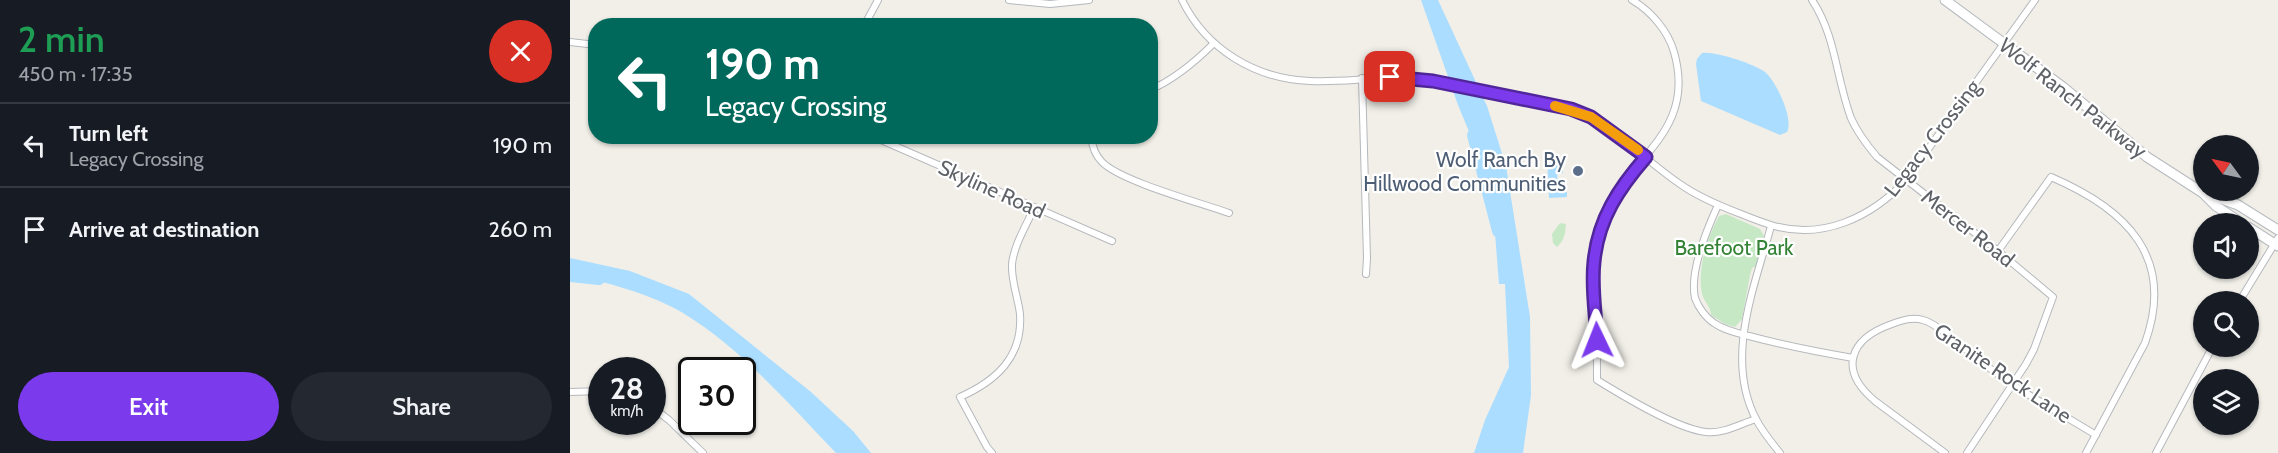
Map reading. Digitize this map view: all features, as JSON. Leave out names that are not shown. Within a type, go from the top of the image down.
[{"type":"street","points":[[868,18],[878,0]]},
{"type":"street","points":[[1009,0],[1050,4],[1089,0]]},
{"type":"street","name":"Legacy Crossing","points":[[1182,0],[1195,22],[1213,44],[1261,72],[1288,79],[1311,81],[1390,77],[1433,81],[1571,109],[1591,117],[1680,184],[1718,205],[1772,226],[1796,230],[1842,224],[1866,214],[1883,202],[1906,180],[2035,0]]},
{"type":"street","points":[[1632,0],[1655,18],[1672,46],[1678,66],[1677,102],[1664,133],[1618,192],[1600,227],[1594,262],[1597,380],[1623,396],[1692,429],[1719,432],[1756,418]]},
{"type":"street","name":"Mercer Road","points":[[1812,0],[1830,34],[1852,119],[1866,144],[1877,157],[2053,297],[2034,349],[1967,453]]},
{"type":"street","name":"Wolf Ranch Parkway","points":[[1945,0],[2063,87],[2147,158],[2193,187]]},
{"type":"street","points":[[570,42],[588,44]]},
{"type":"street","points":[[1158,86],[1191,65],[1213,44]]},
{"type":"street","points":[[1362,78],[1366,274]]},
{"type":"street","name":"Skyline Road","points":[[890,144],[1112,241]]},
{"type":"street","points":[[1093,144],[1096,155],[1110,169],[1150,186],[1229,213]]},
{"type":"street","points":[[1998,251],[2051,177],[2076,187],[2114,213],[2138,239],[2149,259],[2154,281],[2155,303],[2151,326],[2145,343],[2086,453]]},
{"type":"street","name":"Wolf Ranch Parkway","points":[[2212,201],[2227,213]]},
{"type":"street","name":"Wolf Ranch Parkway","points":[[2226,201],[2238,205],[2278,230]]},
{"type":"street","points":[[1718,205],[1704,237],[1695,276],[1696,300],[1702,312],[1714,323],[1743,334],[1784,346],[1853,358],[1855,378],[1864,392],[1945,453]]},
{"type":"street","points":[[992,453],[960,397],[988,383],[1006,365],[1013,354],[1019,332],[1020,315],[1012,276],[1012,263],[1034,208]]},
{"type":"street","points":[[1772,226],[1743,334],[1744,375],[1747,396],[1756,418],[1780,453]]},
{"type":"street","points":[[2246,291],[2277,243],[2259,233]]},
{"type":"street","name":"Granite Rock Lane","points":[[1853,358],[1859,344],[1877,329],[1912,318],[1931,323],[2012,384],[2096,435]]},
{"type":"street","points":[[2156,453],[2207,357]]},
{"type":"street","points":[[570,392],[588,391]]},
{"type":"street","points":[[666,418],[703,453]]},
{"type":"green space","name":"Barefoot Park","points":[[1726,214],[1760,229],[1764,236],[1756,266],[1752,268],[1750,275],[1742,319],[1735,327],[1711,315],[1702,294],[1701,284],[1702,264],[1707,244],[1719,216]]},
{"type":"green space","points":[[1560,223],[1566,224],[1563,239],[1557,247],[1553,243],[1552,234]]},
{"type":"water","points":[[1421,0],[1438,0],[1487,106],[1506,166],[1530,317],[1531,395],[1523,453],[1474,453],[1485,420],[1509,367],[1505,284],[1499,284],[1493,207],[1482,163],[1458,105]]},
{"type":"water","points":[[1702,53],[1734,59],[1765,72],[1783,100],[1789,126],[1787,132],[1780,135],[1701,101],[1696,64]]},
{"type":"water","points":[[1562,158],[1563,173],[1557,174],[1558,185],[1553,185],[1553,189],[1564,189],[1567,197],[1549,198],[1547,159]]},
{"type":"water","points":[[570,258],[630,271],[689,294],[811,392],[853,431],[871,453],[836,453],[756,370],[756,357],[741,357],[705,327],[683,313],[642,294],[570,274]]},
{"type":"waterway","points":[[1473,135],[1498,231]]},
{"type":"waterway","points":[[570,276],[599,279]]},
{"type":"slow traffic","points":[[1555,106],[1571,109],[1591,117],[1638,150]]},
{"type":"place","name":"Wolf Ranch By Hillwood Communities","points":[[1578,171]]},
{"type":"route","points":[[1390,77],[1433,81],[1571,109],[1591,117],[1630,143],[1646,157],[1618,192],[1600,227],[1593,277],[1597,340]]}]
